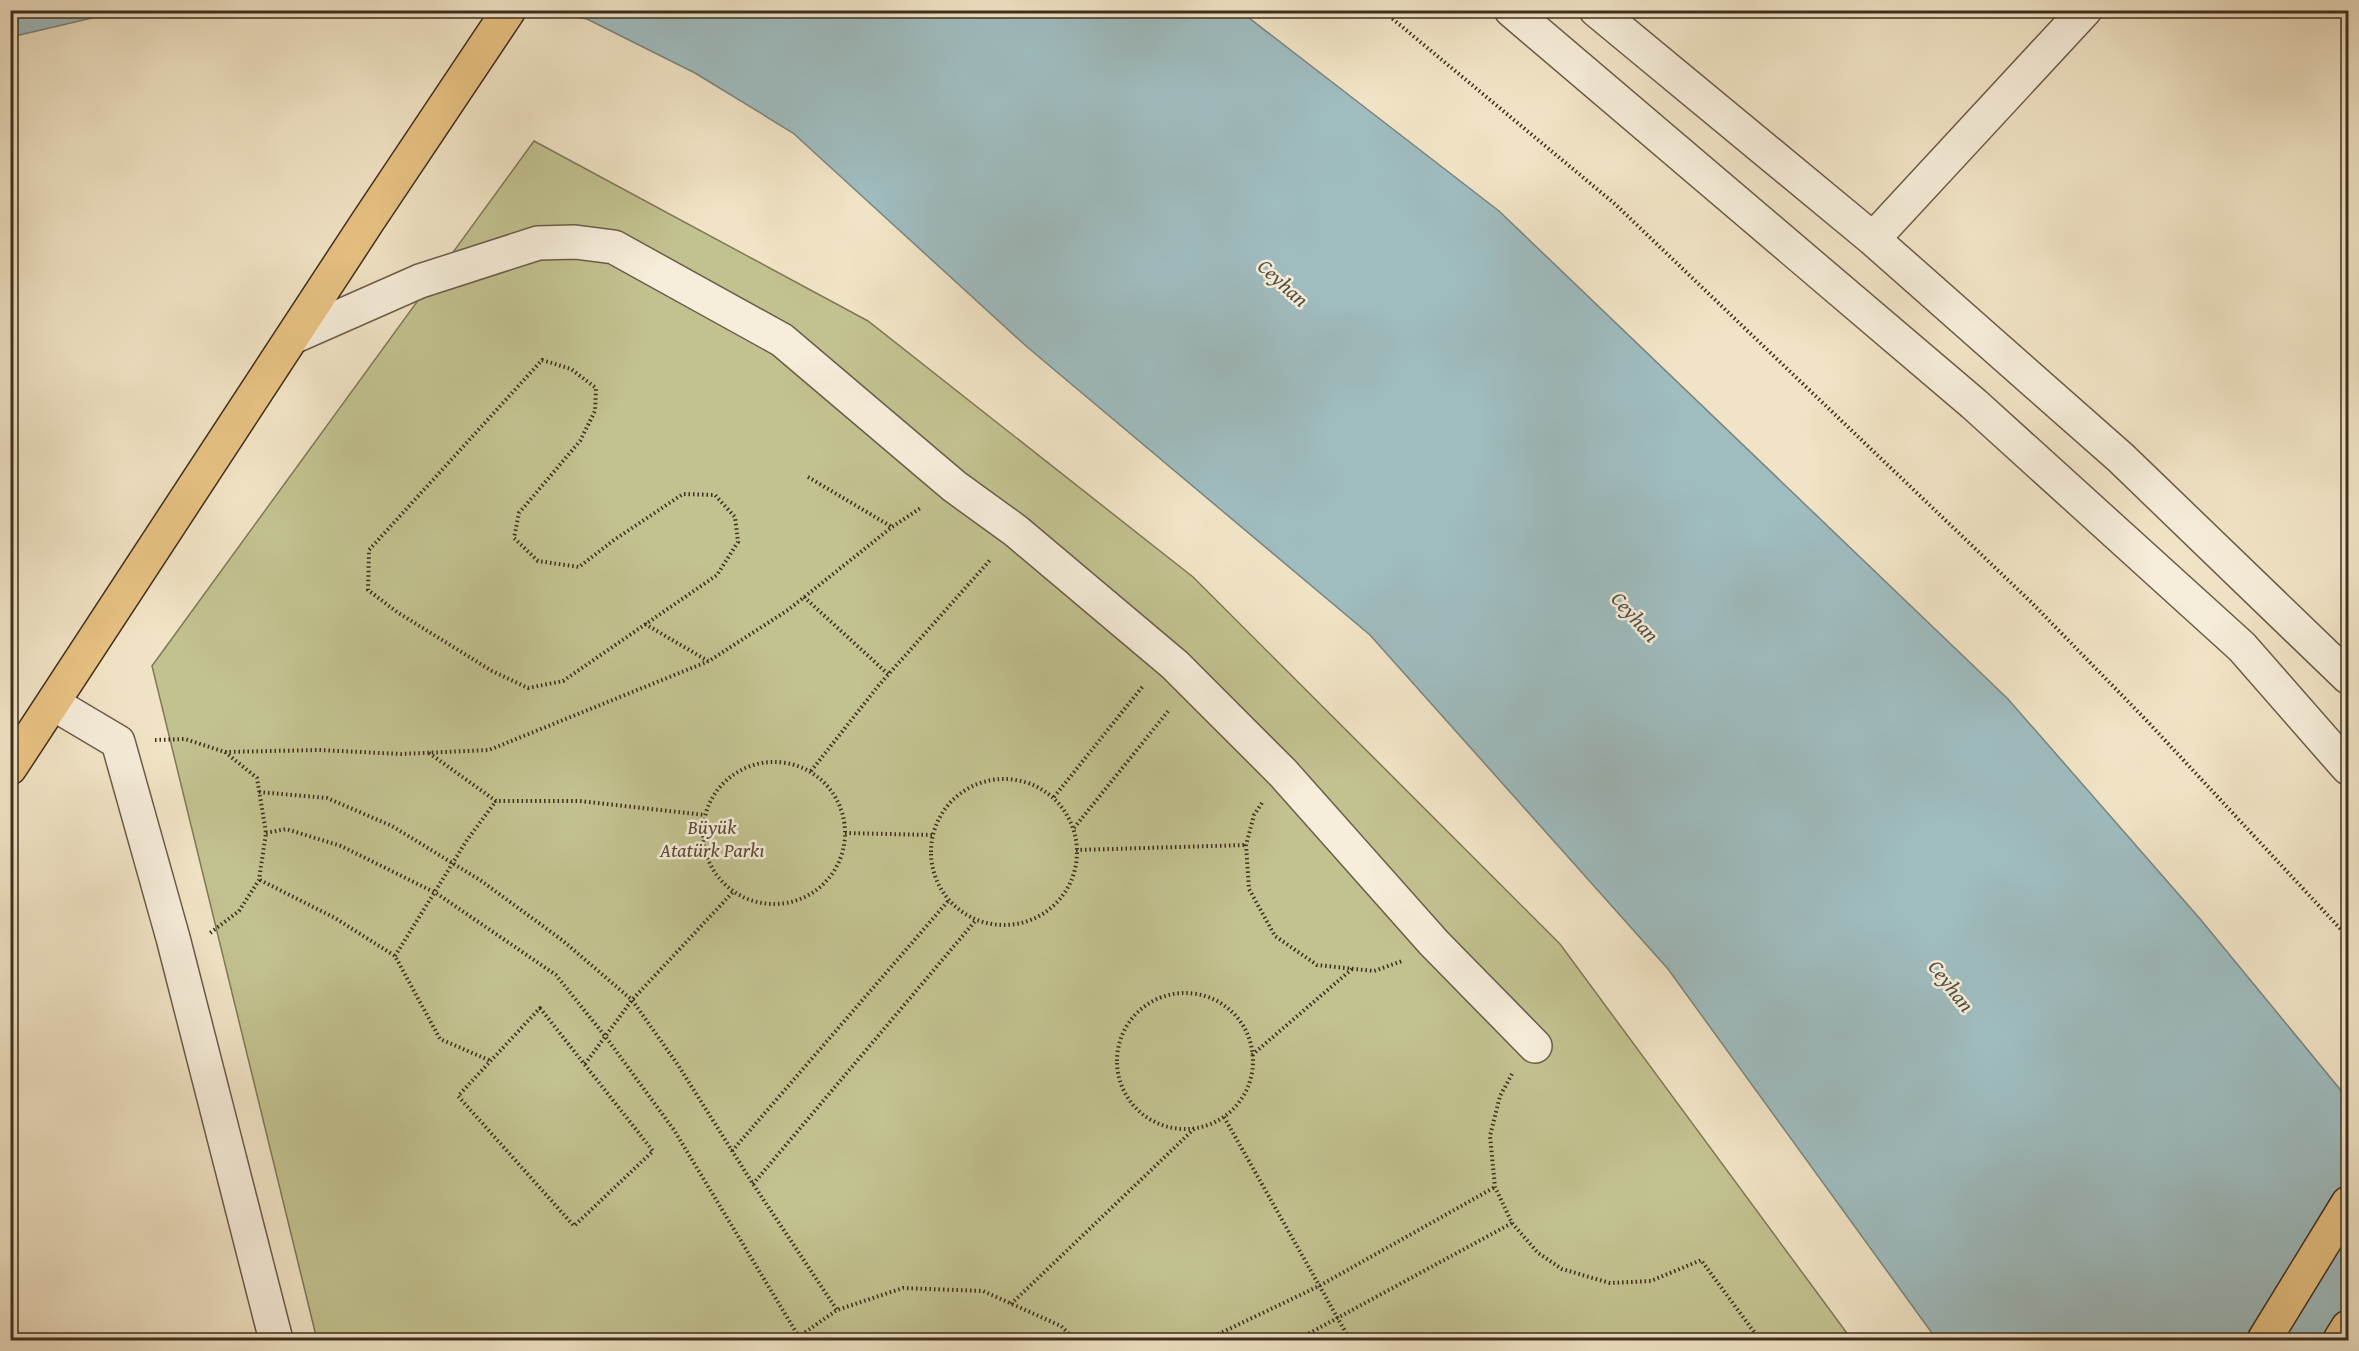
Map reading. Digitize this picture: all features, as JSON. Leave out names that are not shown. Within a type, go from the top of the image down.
[{"type":"main road","points":[[10,768],[509,10]]},
{"type":"main road","points":[[2264,1341],[2349,1203]]},
{"type":"main road","points":[[2340,1341],[2349,1327]]},
{"type":"street","points":[[1511,10],[2000,427],[2242,647],[2349,768]]},
{"type":"street","points":[[1596,10],[1873,239],[2121,458],[2349,677]]},
{"type":"street","points":[[1873,239],[2085,10]]},
{"type":"street","points":[[293,337],[420,281],[538,243],[574,242],[614,248],[782,340],[954,486],[1016,531],[1192,681],[1283,773],[1434,943],[1536,1046]]},
{"type":"street","points":[[54,704],[118,742],[173,938],[276,1341]]},
{"type":"path","points":[[1382,10],[1615,204],[2031,602],[2148,722],[2349,937]]},
{"type":"path","points":[[542,360],[571,369],[596,388],[595,411],[580,441],[519,513],[514,538],[538,561],[579,567],[614,540],[683,495],[715,495],[735,516],[738,542],[717,575],[645,624],[563,681],[528,688],[492,671],[397,612],[368,590],[369,550],[542,360]]},
{"type":"path","points":[[808,477],[892,527]]},
{"type":"path","points":[[118,742],[185,739],[225,752],[319,750],[428,753],[489,750],[709,662],[788,610],[892,527],[954,486]]},
{"type":"path","points":[[811,771],[888,674],[1016,531]]},
{"type":"path","points":[[804,597],[888,674]]},
{"type":"path","points":[[645,624],[709,662]]},
{"type":"path","points":[[1054,797],[1166,657]]},
{"type":"path","points":[[1074,828],[1192,681]]},
{"type":"path","points":[[173,938],[207,935],[239,911],[259,880],[266,833],[257,778],[225,752]]},
{"type":"path","points":[[428,753],[496,801],[580,801],[705,815]]},
{"type":"path","points":[[784,762],[811,771],[824,781],[838,802],[845,833],[844,845],[828,879],[818,889],[796,901],[765,903],[733,892],[720,880],[705,853],[702,840],[705,815],[720,786],[748,766],[784,762]]},
{"type":"path","points":[[1283,773],[1254,815],[1246,845],[1249,889],[1275,936],[1317,965],[1374,971],[1415,957],[1434,943]]},
{"type":"path","points":[[995,778],[1026,781],[1054,797],[1074,828],[1077,862],[1067,890],[1044,913],[1012,925],[976,920],[949,900],[939,888],[931,864],[932,835],[943,811],[963,790],[995,778]]},
{"type":"path","points":[[259,792],[327,798],[392,826],[480,880],[562,940],[632,1000],[678,1065],[753,1184],[837,1310]]},
{"type":"path","points":[[395,956],[453,863],[496,801]]},
{"type":"path","points":[[266,833],[286,829],[341,846],[436,893],[556,975],[605,1036],[674,1130],[799,1337]]},
{"type":"path","points":[[845,833],[932,835]]},
{"type":"path","points":[[1076,850],[1246,845]]},
{"type":"path","points":[[259,880],[335,918],[395,956],[440,1039],[491,1061]]},
{"type":"path","points":[[585,1064],[632,1000],[733,892]]},
{"type":"path","points":[[732,1151],[949,900]]},
{"type":"path","points":[[753,1184],[976,920]]},
{"type":"path","points":[[1251,1056],[1352,969]]},
{"type":"path","points":[[1188,992],[1222,1002],[1238,1016],[1250,1037],[1253,1072],[1243,1098],[1224,1117],[1211,1124],[1188,1130],[1170,1128],[1148,1119],[1138,1111],[1124,1092],[1118,1075],[1117,1051],[1120,1038],[1132,1018],[1144,1006],[1166,995],[1188,992]]},
{"type":"path","points":[[540,1008],[585,1064],[653,1151],[574,1226],[458,1096],[540,1008]]},
{"type":"path","points":[[1536,1046],[1515,1069],[1500,1096],[1490,1136],[1495,1187],[1512,1223],[1539,1253],[1562,1269],[1610,1283],[1651,1281],[1701,1260],[1761,1341]]},
{"type":"path","points":[[1224,1117],[1350,1341]]},
{"type":"path","points":[[1011,1304],[1196,1128]]},
{"type":"path","points":[[1206,1341],[1319,1286],[1495,1187]]},
{"type":"path","points":[[1297,1341],[1512,1223]]},
{"type":"path","points":[[794,1341],[837,1310],[903,1288],[983,1291],[1061,1326],[1075,1341]]},
{"type":"green space","name":"Büyük Atatürk Parkı","points":[[534,141],[868,321],[1193,577],[1560,944],[1852,1340],[317,1340],[152,666]]},
{"type":"water","points":[[11,10],[122,10],[122,11],[11,37]]},
{"type":"water","name":"Ceyhan","points":[[548,11],[1240,11],[1499,211],[2008,699],[2201,920],[2348,1099],[2348,1340],[1937,1340],[1668,969],[1370,635],[1026,346],[793,133],[695,73],[587,19]]}]
